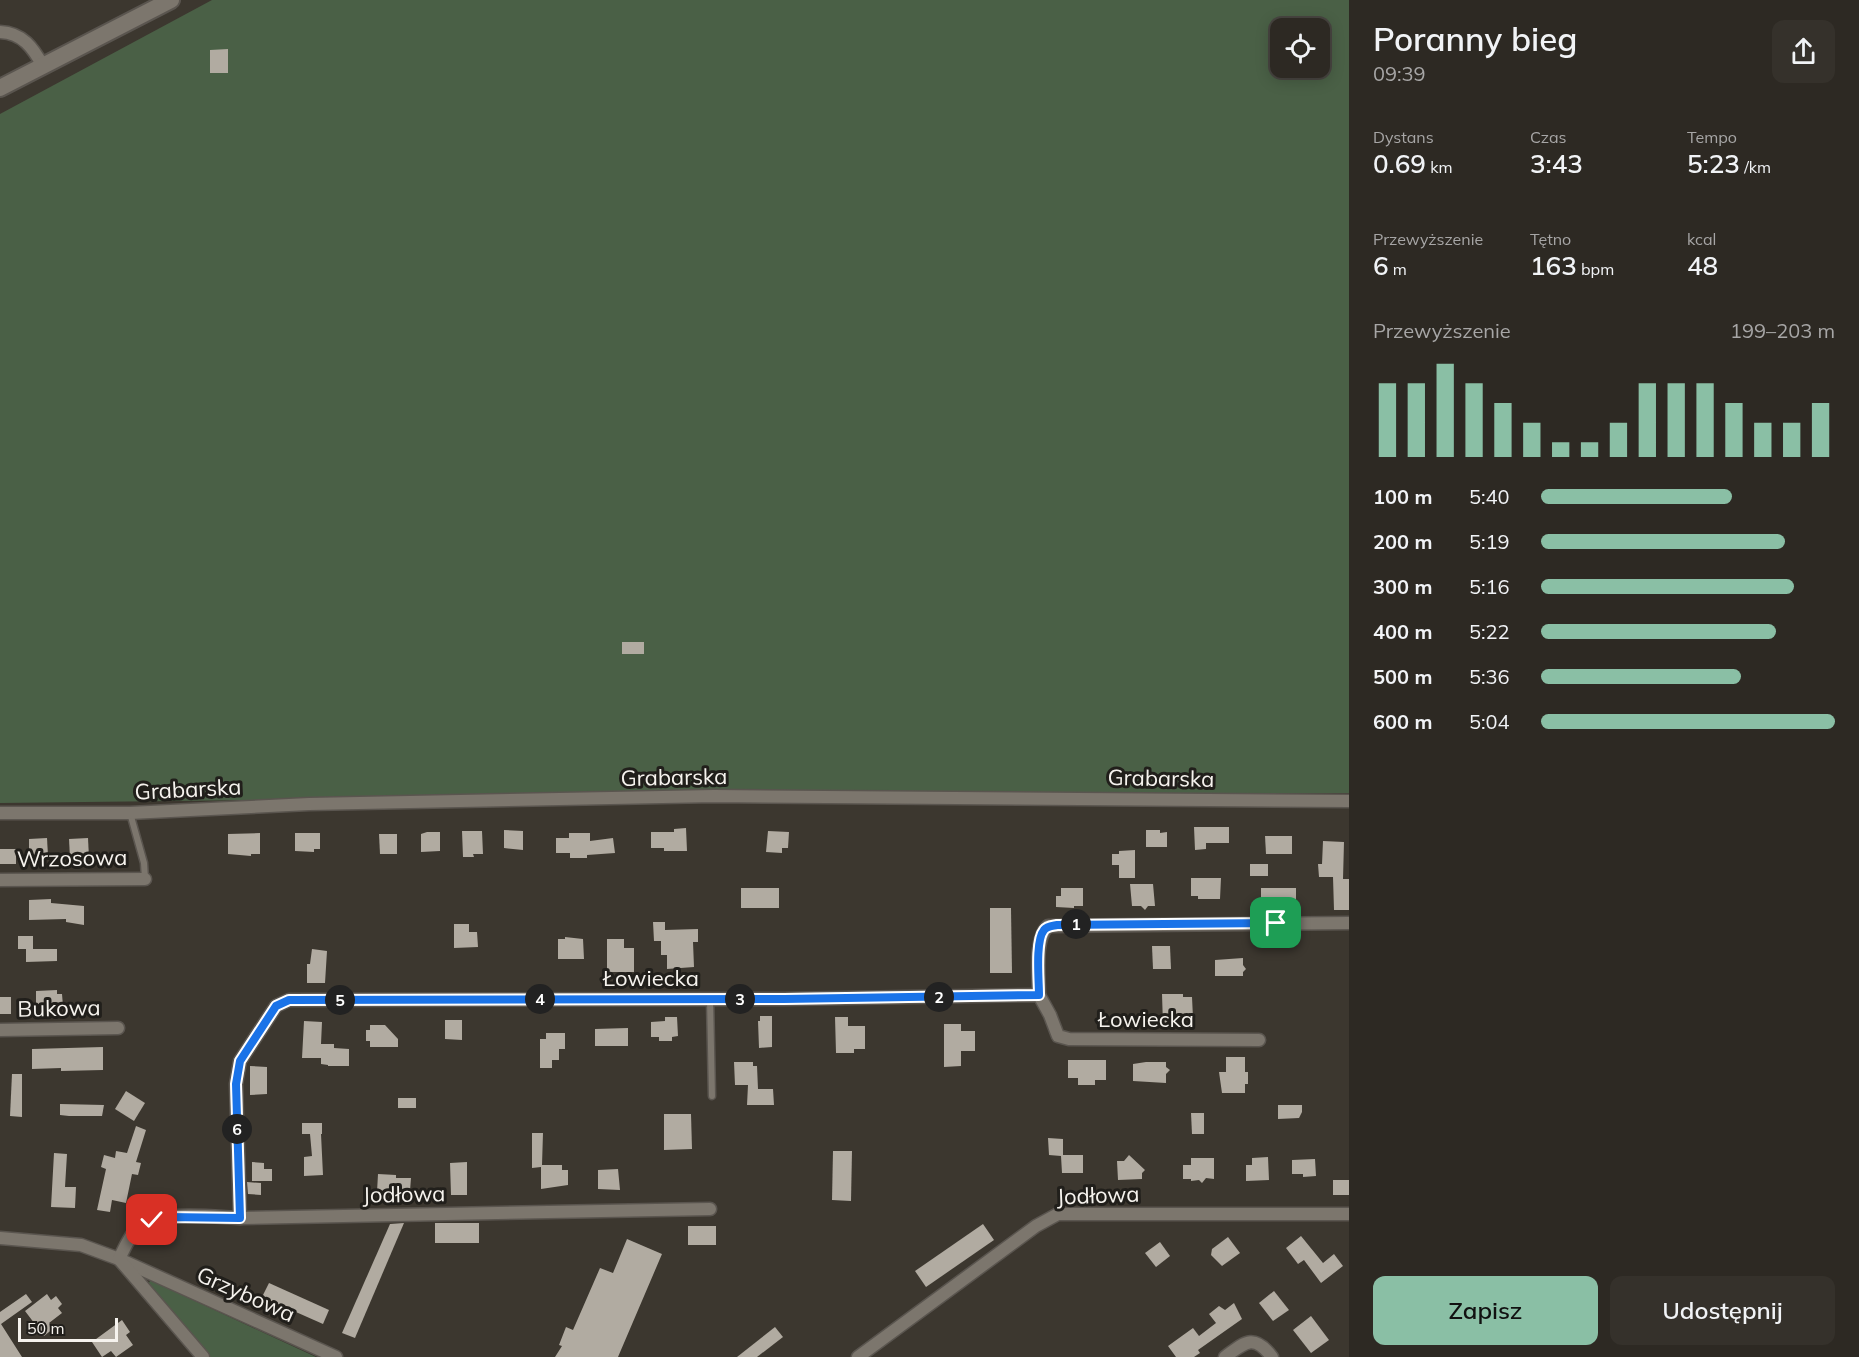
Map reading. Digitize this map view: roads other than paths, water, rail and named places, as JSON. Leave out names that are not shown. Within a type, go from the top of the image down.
[{"type":"main road","points":[[0,88],[171,0]]},
{"type":"street","points":[[0,32],[14,34],[21,38],[35,52],[43,66]]},
{"type":"street","name":"Grabarska","points":[[0,813],[130,813],[309,804],[714,796],[1349,801]]},
{"type":"street","name":"Wrzosowa","points":[[0,880],[145,879]]},
{"type":"street","points":[[1039,995],[1040,940],[1043,931],[1048,926],[1349,923]]},
{"type":"street","name":"Łowiecka","points":[[240,1218],[236,1084],[240,1061],[276,1006],[289,1000],[710,999],[1039,995],[1050,1014],[1058,1036],[1069,1039],[1259,1040]]},
{"type":"street","name":"Bukowa","points":[[0,1030],[118,1028]]},
{"type":"street","name":"Jodłowa","points":[[119,1259],[138,1227],[152,1220],[167,1217],[240,1218],[710,1209]]},
{"type":"street","name":"Jodłowa","points":[[858,1357],[1051,1216],[1058,1214],[1349,1214]]},
{"type":"street","name":"Grzybowa","points":[[0,1238],[68,1242],[81,1245],[119,1259],[336,1357]]},
{"type":"street","points":[[119,1259],[203,1357]]},
{"type":"street","points":[[1225,1357],[1246,1342],[1254,1341],[1260,1343],[1272,1357]]},
{"type":"lane","points":[[130,813],[144,863],[145,879]]},
{"type":"lane","points":[[710,999],[712,1096]]}]
